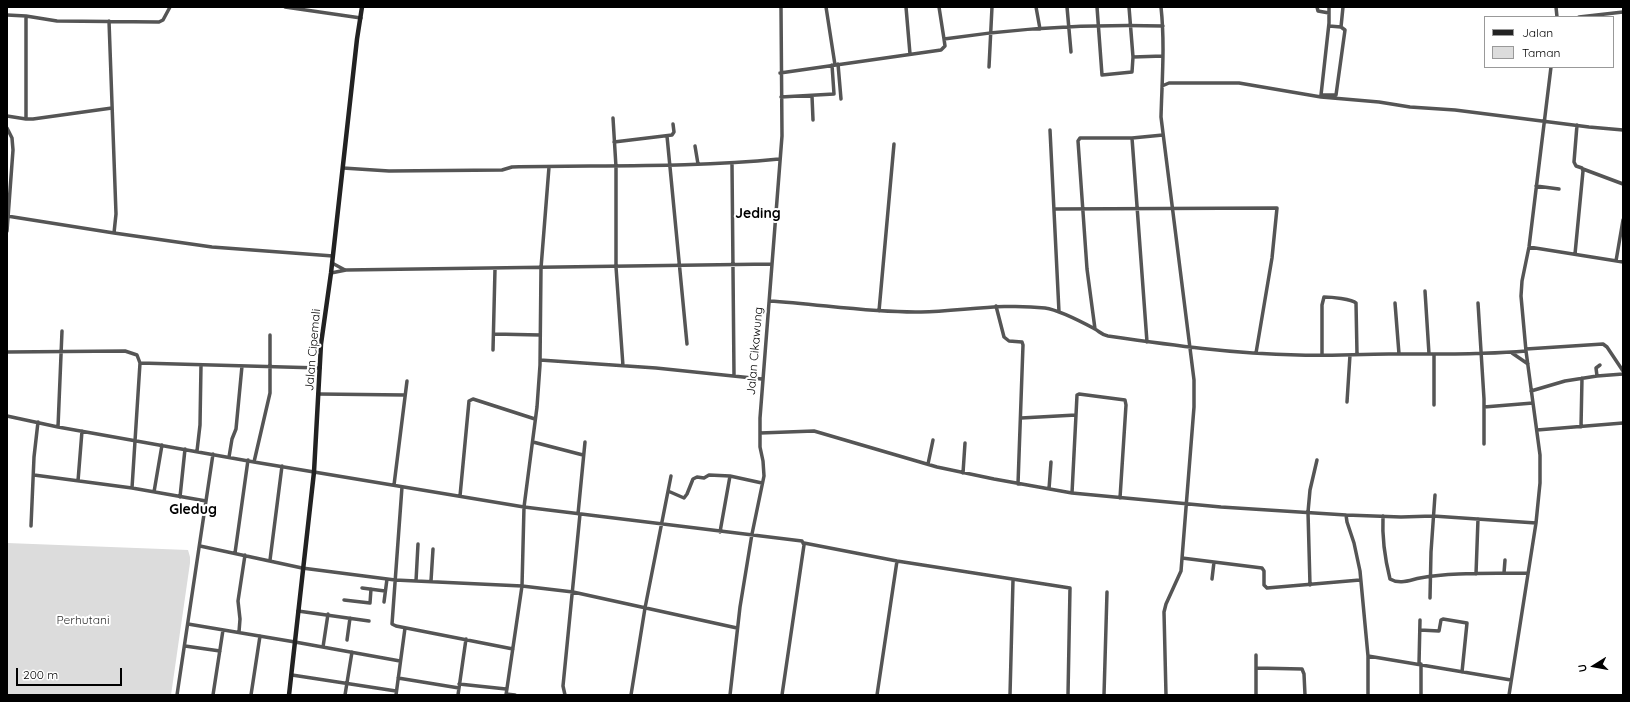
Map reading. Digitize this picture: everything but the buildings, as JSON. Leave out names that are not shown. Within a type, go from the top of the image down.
[{"type":"main road","name":"Jalan Cipemali","points":[[289,695],[302,568],[314,472],[321,344],[331,273],[362,7]]},
{"type":"street","points":[[7,15],[26,16],[57,21],[158,22],[162,20],[170,7]]},
{"type":"street","points":[[285,7],[360,18]]},
{"type":"street","name":"Jalan Cikawung","points":[[730,695],[737,628],[764,471],[760,447],[762,378],[782,136],[780,73],[781,7]]},
{"type":"street","points":[[826,7],[841,99]]},
{"type":"street","points":[[906,7],[910,54]]},
{"type":"street","points":[[780,73],[941,50],[945,46],[939,7]]},
{"type":"street","points":[[989,67],[992,7]]},
{"type":"street","points":[[1036,7],[1040,29]]},
{"type":"street","points":[[1067,7],[1071,52]]},
{"type":"street","points":[[1097,7],[1102,75],[1133,72],[1129,7]]},
{"type":"street","points":[[1161,7],[1163,26],[1161,117],[1194,380],[1194,407],[1180,575],[1166,604],[1164,612],[1166,695]]},
{"type":"street","points":[[1317,7],[1318,10],[1329,13]]},
{"type":"street","points":[[1321,96],[1329,25],[1329,7]]},
{"type":"street","points":[[1341,26],[1343,7]]},
{"type":"street","points":[[1592,16],[1623,12]]},
{"type":"street","points":[[26,16],[26,119]]},
{"type":"street","points":[[110,21],[116,214],[114,234]]},
{"type":"street","points":[[1321,96],[1334,96],[1337,93],[1345,30],[1341,26],[1329,25]]},
{"type":"street","points":[[944,39],[990,33],[1069,26],[1163,26]]},
{"type":"street","points":[[1133,57],[1163,56]]},
{"type":"street","points":[[781,97],[812,96],[835,93],[835,65]]},
{"type":"street","points":[[1509,695],[1536,523],[1541,468],[1521,305],[1522,281],[1529,247],[1544,120],[1552,68]]},
{"type":"street","points":[[1163,76],[1169,83]]},
{"type":"street","points":[[1162,86],[1169,83],[1238,83],[1321,96],[1410,107],[1455,110],[1623,130]]},
{"type":"street","points":[[812,96],[813,120]]},
{"type":"street","points":[[7,116],[26,119],[112,108]]},
{"type":"street","points":[[613,118],[616,167],[616,267],[623,366]]},
{"type":"street","points":[[614,142],[667,136],[673,134],[673,124]]},
{"type":"street","points":[[1577,125],[1574,162],[1576,166],[1623,184]]},
{"type":"street","points":[[7,128],[13,144],[7,230]]},
{"type":"street","points":[[1050,130],[1059,312]]},
{"type":"street","points":[[1095,329],[1088,269],[1078,140],[1163,135]]},
{"type":"street","points":[[667,136],[671,165],[687,344]]},
{"type":"street","points":[[1132,138],[1147,342]]},
{"type":"street","points":[[879,311],[894,144]]},
{"type":"street","points":[[695,146],[698,164]]},
{"type":"street","points":[[343,168],[389,171],[502,170],[512,167],[549,168],[732,164],[779,160]]},
{"type":"street","points":[[732,164],[734,375]]},
{"type":"street","points":[[506,693],[522,586],[524,507],[533,442],[540,360],[541,268],[549,168]]},
{"type":"street","points":[[1575,254],[1583,169]]},
{"type":"street","points":[[1536,186],[1559,189]]},
{"type":"street","points":[[1055,209],[1277,208],[1272,258],[1256,353]]},
{"type":"street","points":[[7,217],[114,234],[212,247],[333,256]]},
{"type":"street","points":[[1616,261],[1623,220]]},
{"type":"street","points":[[1529,247],[1623,262]]},
{"type":"street","points":[[332,264],[346,270]]},
{"type":"street","points":[[331,273],[346,270],[772,264]]},
{"type":"street","points":[[493,350],[495,269]]},
{"type":"street","points":[[1426,291],[1429,354]]},
{"type":"street","points":[[1322,355],[1322,300],[1324,297],[1352,300],[1356,303],[1357,354]]},
{"type":"street","points":[[769,301],[879,311],[952,311],[996,306],[1045,308],[1059,312],[1095,329],[1101,334],[1108,336],[1147,342],[1256,353],[1322,355],[1481,354],[1603,344],[1623,371]]},
{"type":"street","points":[[1478,302],[1484,407],[1484,444]]},
{"type":"street","points":[[1395,303],[1399,354]]},
{"type":"street","points":[[996,306],[1004,337],[1010,341],[1022,342],[1024,345],[1018,484]]},
{"type":"street","points":[[58,427],[62,331]]},
{"type":"street","points":[[254,462],[270,393],[270,334]]},
{"type":"street","points":[[494,334],[540,335]]},
{"type":"street","points":[[7,352],[125,352],[137,355],[140,363],[132,488]]},
{"type":"street","points":[[1512,352],[1528,364]]},
{"type":"street","points":[[1434,354],[1434,405]]},
{"type":"street","points":[[1347,402],[1350,355]]},
{"type":"street","points":[[540,360],[762,378]]},
{"type":"street","points":[[140,363],[320,368]]},
{"type":"street","points":[[197,451],[200,425],[201,365]]},
{"type":"street","points":[[1597,376],[1596,368],[1600,365]]},
{"type":"street","points":[[229,457],[232,439],[236,429],[242,366]]},
{"type":"street","points":[[1532,391],[1582,378],[1623,374]]},
{"type":"street","points":[[1581,427],[1582,378]]},
{"type":"street","points":[[394,485],[406,381]]},
{"type":"street","points":[[318,394],[405,395]]},
{"type":"street","points":[[1072,492],[1076,395],[1079,394],[1125,400],[1126,405],[1120,498]]},
{"type":"street","points":[[460,496],[469,400],[473,399],[535,419]]},
{"type":"street","points":[[1484,407],[1533,403]]},
{"type":"street","points":[[1021,418],[1076,415]]},
{"type":"street","points":[[7,416],[58,427],[254,462],[524,507],[720,532],[752,534],[802,542],[897,561],[1070,588],[1068,695]]},
{"type":"street","points":[[30,526],[38,422]]},
{"type":"street","points":[[1537,430],[1623,423]]},
{"type":"street","points":[[78,481],[82,431]]},
{"type":"street","points":[[760,432],[814,431],[963,473],[1049,489],[1120,498],[1346,515],[1433,516],[1536,523]]},
{"type":"street","points":[[928,464],[933,440]]},
{"type":"street","points":[[533,442],[583,455]]},
{"type":"street","points":[[565,695],[563,686],[573,592],[585,442]]},
{"type":"street","points":[[963,473],[965,443]]},
{"type":"street","points":[[154,492],[162,445]]},
{"type":"street","points":[[180,497],[185,449]]},
{"type":"street","points":[[178,695],[213,454]]},
{"type":"street","points":[[235,553],[248,460]]},
{"type":"street","points":[[1310,586],[1308,512],[1310,490],[1317,460]]},
{"type":"street","points":[[1049,489],[1051,462]]},
{"type":"street","points":[[270,560],[282,466]]},
{"type":"street","points":[[34,475],[132,488],[206,501]]},
{"type":"street","points":[[668,490],[684,498],[693,479],[704,478],[709,475],[730,476],[762,483]]},
{"type":"street","points":[[631,695],[645,608],[671,476]]},
{"type":"street","points":[[720,532],[730,476]]},
{"type":"street","points":[[402,486],[392,623],[396,626],[405,628],[513,649]]},
{"type":"street","points":[[1430,598],[1430,552],[1435,495]]},
{"type":"street","points":[[1346,515],[1357,554],[1368,656],[1368,695]]},
{"type":"street","points":[[1383,516],[1383,532],[1390,579],[1399,582],[1431,577],[1527,573]]},
{"type":"street","points":[[1476,574],[1478,519]]},
{"type":"street","points":[[782,695],[804,543]]},
{"type":"street","points":[[416,581],[418,544]]},
{"type":"street","points":[[200,546],[302,568],[395,580],[522,586],[573,592],[737,628]]},
{"type":"street","points":[[431,581],[433,549]]},
{"type":"street","points":[[239,632],[240,614],[238,601],[245,555]]},
{"type":"street","points":[[1182,558],[1260,567],[1264,570],[1264,585],[1266,588],[1310,586],[1360,580]]},
{"type":"street","points":[[1504,574],[1505,560]]},
{"type":"street","points":[[877,695],[897,561]]},
{"type":"street","points":[[1212,579],[1214,562]]},
{"type":"street","points":[[384,602],[387,579]]},
{"type":"street","points":[[1010,695],[1013,580]]},
{"type":"street","points":[[362,588],[386,591]]},
{"type":"street","points":[[344,600],[370,603],[371,589]]},
{"type":"street","points":[[1104,695],[1107,592]]},
{"type":"street","points":[[298,611],[328,614],[369,621]]},
{"type":"street","points":[[323,647],[328,614]]},
{"type":"street","points":[[347,640],[350,618]]},
{"type":"street","points":[[1420,630],[1438,631],[1441,620],[1443,619],[1467,623],[1462,672]]},
{"type":"street","points":[[1420,620],[1421,695]]},
{"type":"street","points":[[188,624],[400,661]]},
{"type":"street","points":[[292,674],[396,693],[405,628]]},
{"type":"street","points":[[213,695],[223,630]]},
{"type":"street","points":[[251,695],[260,636]]},
{"type":"street","points":[[458,695],[466,639]]},
{"type":"street","points":[[185,646],[220,650]]},
{"type":"street","points":[[345,695],[352,652]]},
{"type":"street","points":[[1256,656],[1256,695]]},
{"type":"street","points":[[1368,656],[1511,680]]},
{"type":"street","points":[[1256,668],[1302,669],[1304,674],[1305,695]]},
{"type":"street","points":[[398,678],[515,695]]},
{"type":"green space","name":"Perhutani","points":[[7,543],[188,550],[190,563],[171,695],[7,695]]},
{"type":"district","name":"Jeding","points":[[758,214]]},
{"type":"district","name":"Gledug","points":[[193,510]]}]
